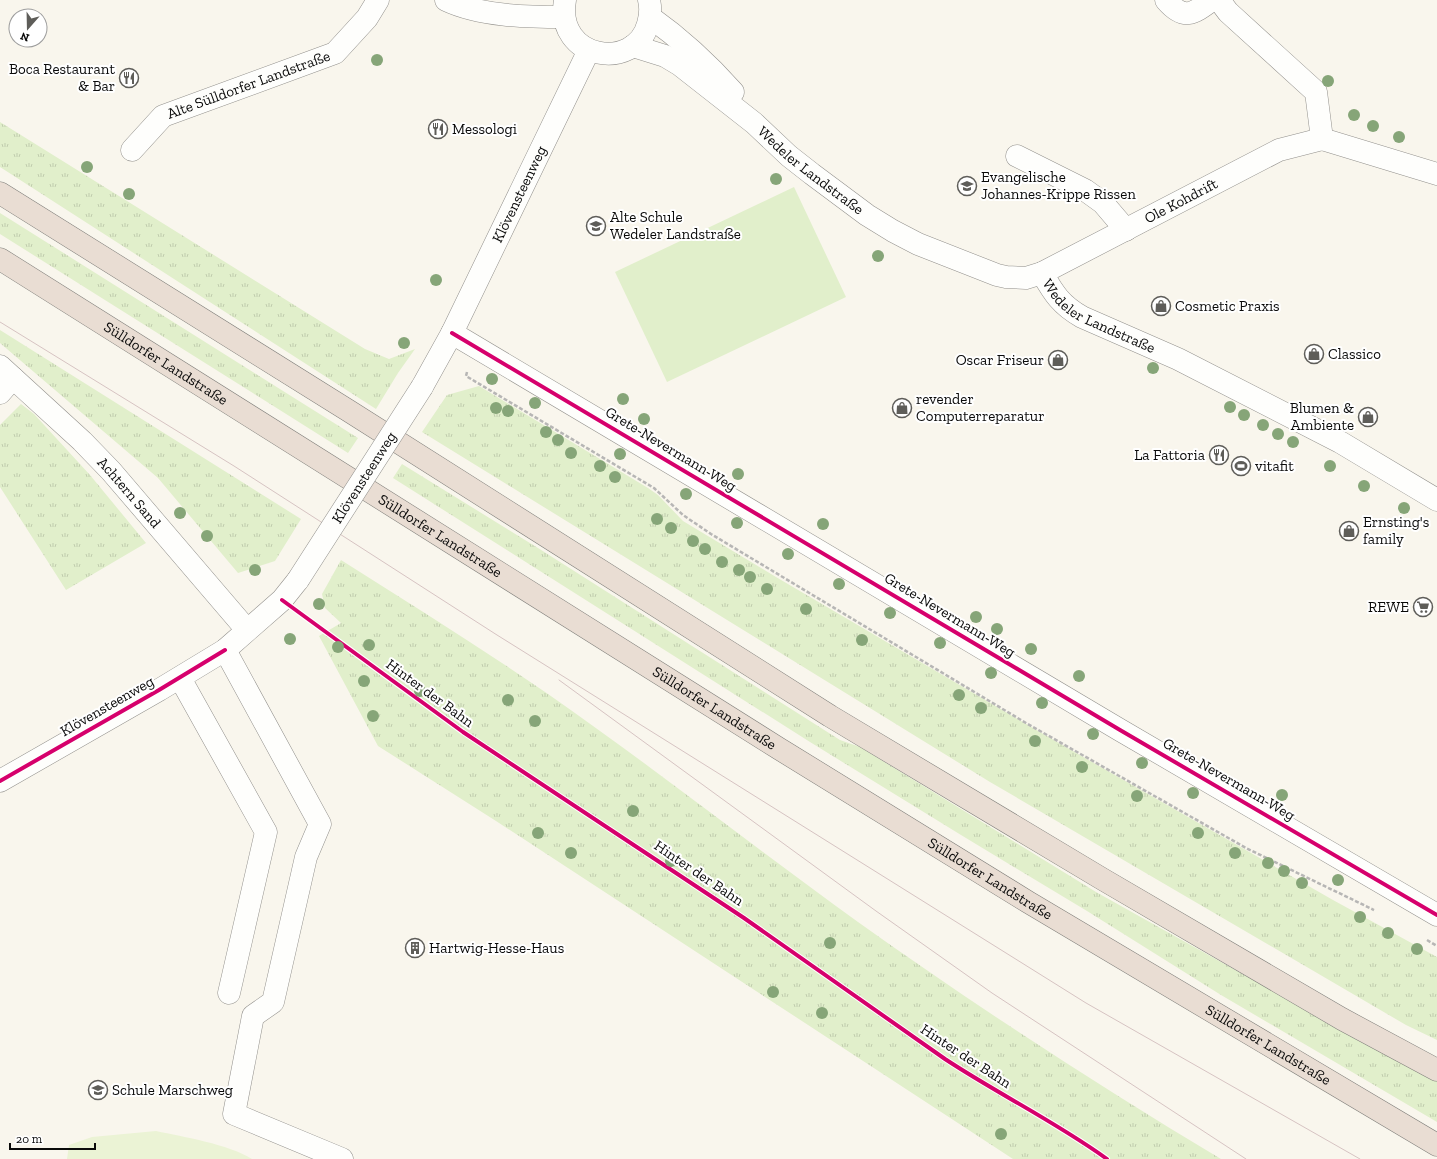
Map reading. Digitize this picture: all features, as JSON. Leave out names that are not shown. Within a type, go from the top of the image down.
[{"type":"highway","points":[[0,193],[349,411],[830,716],[1104,880],[1342,1019],[1437,1070]]},
{"type":"highway","name":"Sülldorfer Landstraße","points":[[0,259],[778,748],[1028,902],[1437,1145]]},
{"type":"street","name":"Alte Sülldorfer Landstraße","points":[[132,150],[163,116],[335,53],[367,18],[378,0]]},
{"type":"street","points":[[446,0],[488,12],[540,17],[564,9],[566,28],[572,37],[580,45],[589,50],[604,54],[619,53],[633,46],[644,33],[649,9]]},
{"type":"street","points":[[1166,0],[1174,8],[1185,13],[1196,12],[1212,0]]},
{"type":"street","points":[[1219,0],[1228,12],[1316,92],[1322,139],[1437,174]]},
{"type":"street","name":"Wedeler Landstraße","points":[[649,9],[715,72],[736,95],[754,123]]},
{"type":"street","name":"Wedeler Landstraße","points":[[633,46],[665,56],[680,65],[754,123],[789,156],[844,199],[867,215],[918,244],[1006,278],[1026,278],[1042,273],[1053,293],[1069,310],[1178,359],[1340,442],[1437,500]]},
{"type":"street","name":"Klövensteenweg","points":[[0,781],[180,678],[225,650],[282,600],[298,580],[422,388],[452,333],[589,50]]},
{"type":"street","name":"Ole Kohdrift","points":[[1042,273],[1279,150],[1322,139]]},
{"type":"street","points":[[1017,156],[1084,190],[1103,203],[1126,230]]},
{"type":"street","name":"Grete-Nevermann-Weg","points":[[452,333],[1113,726],[1437,915]]},
{"type":"street","name":"Achtern Sand","points":[[4,379],[82,441],[111,471],[248,630]]},
{"type":"street","points":[[225,650],[320,824],[306,857],[273,1002],[253,1016],[234,1114],[342,1159]]},
{"type":"street","points":[[180,678],[266,832],[229,993]]},
{"type":"path","points":[[480,349],[466,376],[654,488],[683,514],[711,534],[1026,724],[1246,848],[1377,912]]},
{"type":"path","points":[[1424,938],[1437,946]]},
{"type":"green space","points":[[0,122],[365,349],[389,359],[415,349],[376,409],[0,167]]},
{"type":"green space","points":[[794,187],[846,297],[667,382],[615,272]]},
{"type":"green space","points":[[0,213],[358,438],[348,453],[0,234]]},
{"type":"green space","points":[[0,330],[301,519],[275,561],[238,573],[158,478],[0,343]]},
{"type":"green space","points":[[479,386],[648,488],[658,495],[683,521],[776,577],[1045,735],[1333,900],[1437,957],[1437,1040],[1406,1025],[990,782],[422,432],[447,395]]},
{"type":"green space","points":[[21,404],[34,414],[90,475],[146,543],[66,590],[0,487],[0,425]]},
{"type":"green space","points":[[402,464],[538,548],[840,740],[860,747],[1096,892],[1405,1065],[1437,1081],[1437,1122],[1221,995],[1087,911],[810,742],[393,478]]},
{"type":"green space","points":[[341,560],[548,694],[858,922],[947,984],[1083,1074],[1221,1159],[1013,1159],[496,821],[378,746],[319,636],[341,623],[325,608],[322,594]]},
{"type":"green space","points":[[156,1131],[218,1145],[231,1149],[252,1159],[67,1159],[69,1145],[92,1137]]},
{"type":"tram line","points":[[0,322],[234,466],[497,635],[1086,1003],[1360,1159]]},
{"type":"tram line","points":[[559,680],[876,911],[992,993],[1246,1159]]},
{"type":"cycle path","points":[[452,333],[1120,730],[1437,915]]},
{"type":"cycle path","name":"Hinter der Bahn","points":[[282,600],[463,732],[744,918],[945,1059],[1047,1120],[1107,1159]]},
{"type":"cycle path","points":[[0,781],[159,690],[225,650]]},
{"type":"place","name":"Boca Restaurant & Bar","points":[[129,78]]},
{"type":"place","name":"Messologi","points":[[438,129]]},
{"type":"place","name":"Evangelische Johannes-Krippe Rissen","points":[[967,186]]},
{"type":"place","name":"Alte Schule Wedeler Landstraße","points":[[596,226]]},
{"type":"place","name":"Cosmetic Praxis","points":[[1161,306]]},
{"type":"place","name":"Classico","points":[[1314,354]]},
{"type":"place","name":"Oscar Friseur","points":[[1058,360]]},
{"type":"place","name":"revender Computerreparatur","points":[[902,408]]},
{"type":"place","name":"Blumen & Ambiente","points":[[1368,417]]},
{"type":"place","name":"La Fattoria","points":[[1219,455]]},
{"type":"place","name":"vitafit","points":[[1241,466]]},
{"type":"place","name":"Ernsting's family","points":[[1349,531]]},
{"type":"place","name":"REWE","points":[[1423,607]]},
{"type":"place","name":"Hartwig-Hesse-Haus","points":[[415,948]]},
{"type":"place","name":"Schule Marschweg","points":[[98,1090]]}]
